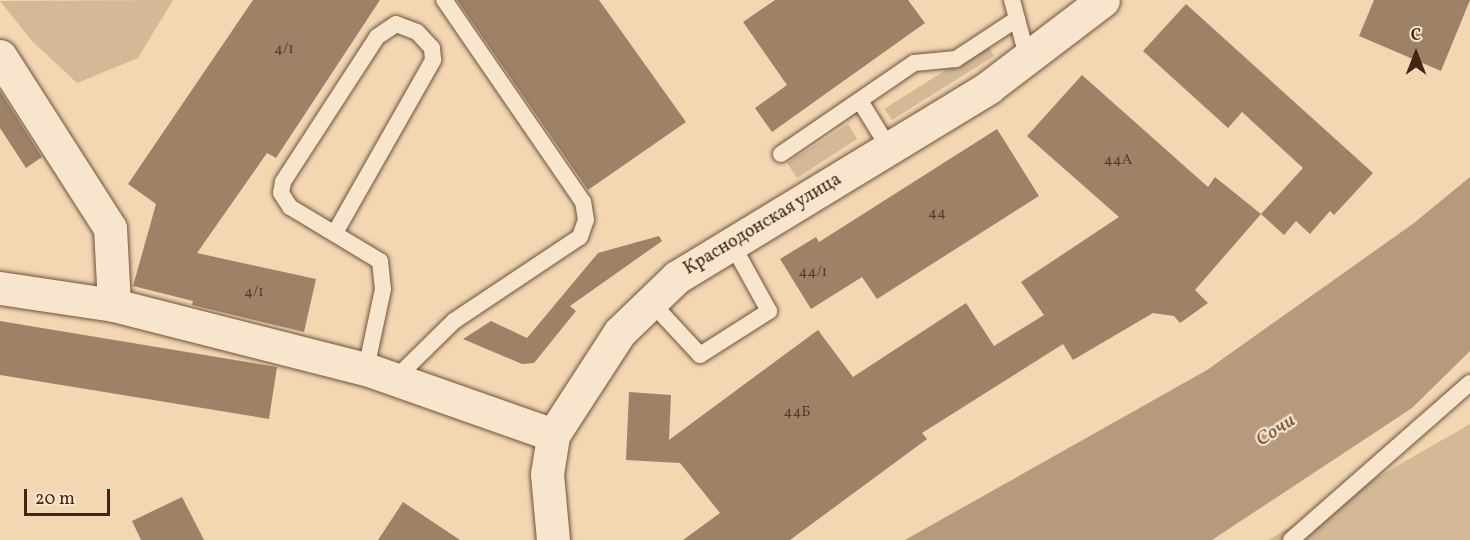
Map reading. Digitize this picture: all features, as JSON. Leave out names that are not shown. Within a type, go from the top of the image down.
[{"type":"street","name":"Краснодонская улица","points":[[553,540],[547,474],[553,435],[620,332],[677,277],[1028,60],[1103,0]]},
{"type":"street","points":[[0,56],[110,228],[114,305]]},
{"type":"street","points":[[0,288],[114,305],[380,374],[553,435]]},
{"type":"lane","points":[[380,374],[454,321],[580,237],[586,220],[583,202],[444,0]]},
{"type":"lane","points":[[1012,0],[1028,60]]},
{"type":"lane","points":[[781,154],[915,63],[956,59],[1017,19]]},
{"type":"lane","points":[[336,231],[433,60],[432,48],[417,32],[396,24],[377,37],[282,182],[281,193],[290,207],[336,231],[380,261],[384,272],[380,374]]},
{"type":"lane","points":[[860,101],[889,148]]},
{"type":"lane","points":[[651,302],[700,355],[768,311],[732,244]]},
{"type":"lane","points":[[1292,540],[1470,383]]},
{"type":"shaded area","points":[[173,0],[138,58],[77,83],[32,41],[0,1]]},
{"type":"shaded area","points":[[987,44],[994,56],[892,120],[884,109]]},
{"type":"shaded area","points":[[848,124],[857,139],[797,178],[787,163]]},
{"type":"shaded area","points":[[1470,424],[1470,540],[1268,540]]},
{"type":"water","name":"Сочи","points":[[1470,177],[1470,351],[1412,408],[1212,540],[905,540],[1207,370],[1414,223]]},
{"type":"building","points":[[253,0],[380,0],[276,158],[267,153],[197,253],[316,279],[304,332],[192,305],[193,301],[133,286],[156,204],[128,184]]},
{"type":"building","points":[[457,0],[599,0],[686,122],[588,190]]},
{"type":"building","points":[[775,0],[908,0],[925,23],[772,132],[755,108],[787,85],[743,22]]},
{"type":"building","points":[[1374,0],[1470,0],[1441,71],[1359,36]]},
{"type":"building","points":[[1186,4],[1373,173],[1334,215],[1330,211],[1310,234],[1296,221],[1284,235],[1261,214],[1303,168],[1242,112],[1228,128],[1143,51]]},
{"type":"building","points":[[1082,75],[1208,187],[1215,177],[1261,214],[1195,290],[1208,303],[1180,323],[1174,316],[1153,313],[1073,360],[1063,344],[922,433],[927,439],[790,540],[683,540],[720,513],[680,463],[626,460],[629,392],[671,395],[669,440],[818,330],[853,377],[966,303],[994,346],[1044,315],[1021,282],[1119,217],[1027,136]]},
{"type":"building","points":[[0,91],[42,157],[26,168],[0,128]]},
{"type":"building","points":[[997,129],[1039,196],[877,299],[862,277],[811,309],[780,259],[816,237],[819,242]]},
{"type":"building","points":[[659,236],[662,241],[570,306],[576,311],[534,363],[522,364],[463,339],[491,321],[527,338],[598,253]]},
{"type":"building","points":[[0,321],[277,367],[269,419],[0,375]]},
{"type":"building","points":[[182,497],[204,540],[141,540],[132,521]]},
{"type":"building","points":[[403,502],[460,540],[378,540]]}]
